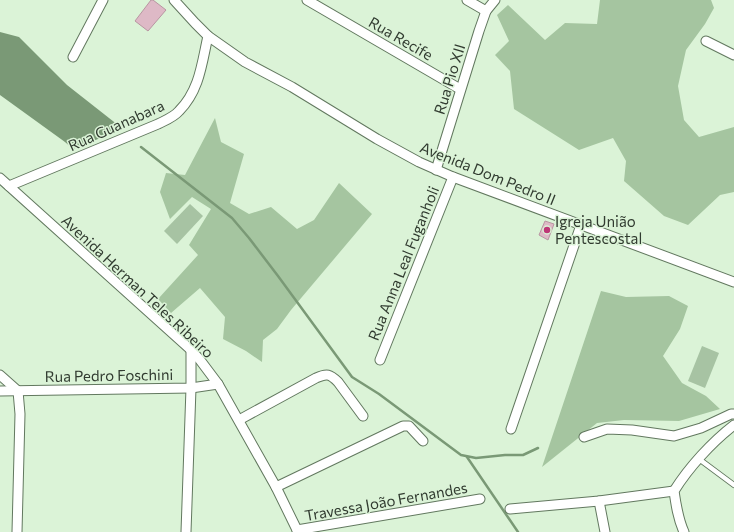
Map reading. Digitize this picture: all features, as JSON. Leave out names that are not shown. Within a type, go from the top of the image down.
[{"type":"street","points":[[73,57],[103,0]]},
{"type":"street","name":"Avenida Dom Pedro II","points":[[174,0],[208,36],[245,62],[292,87],[376,138],[419,162],[453,177],[734,282]]},
{"type":"street","name":"Rua Recife","points":[[307,0],[460,89]]},
{"type":"street","points":[[467,0],[486,11]]},
{"type":"street","name":"Rua Pio XII","points":[[436,170],[460,89],[486,11],[496,0]]},
{"type":"street","name":"Rua Guanabara","points":[[9,186],[158,124],[179,112],[188,101],[197,83],[208,36]]},
{"type":"street","points":[[706,41],[734,55]]},
{"type":"street","name":"Rua Anna Leal Fuganholi","points":[[380,360],[453,177]]},
{"type":"street","name":"Avenida Herman Teles Ribeiro","points":[[0,178],[191,350],[200,360],[218,384],[239,420],[276,487],[297,531]]},
{"type":"street","points":[[511,429],[582,225]]},
{"type":"street","points":[[186,532],[191,350]]},
{"type":"street","points":[[239,420],[324,374],[333,377],[338,382],[363,416]]},
{"type":"street","points":[[0,375],[18,391],[20,414],[17,532]]},
{"type":"street","name":"Rua Pedro Foschini","points":[[0,391],[191,388],[218,384]]},
{"type":"street","points":[[584,437],[608,429],[632,430],[674,436],[701,428],[734,414]]},
{"type":"street","points":[[684,532],[677,510],[674,491],[690,468],[726,431],[734,425]]},
{"type":"street","points":[[276,487],[403,426],[409,426],[423,441]]},
{"type":"street","points":[[510,509],[599,501],[674,491]]},
{"type":"street","name":"Travessa João Fernandes","points":[[297,531],[480,499]]},
{"type":"street","points":[[599,501],[605,532]]},
{"type":"lane","points":[[699,459],[734,485]]},
{"type":"shaded area","points":[[600,0],[711,0],[714,8],[705,24],[686,50],[678,86],[684,120],[699,137],[734,127],[734,192],[720,195],[688,225],[664,216],[624,181],[626,161],[613,138],[579,150],[514,109],[510,71],[495,55],[509,41],[497,15],[508,5],[545,40],[565,23],[597,24]]},
{"type":"shaded area","points":[[0,32],[19,37],[67,85],[123,129],[73,149],[0,95]]},
{"type":"shaded area","points":[[215,118],[221,142],[244,154],[230,203],[249,214],[271,207],[297,229],[314,220],[339,183],[372,214],[291,310],[277,329],[263,340],[262,362],[246,351],[223,339],[225,317],[200,288],[171,313],[158,299],[198,255],[189,245],[211,209],[192,197],[170,219],[160,192],[166,173],[185,175]]},
{"type":"shaded area","points":[[190,204],[203,216],[177,244],[164,231]]},
{"type":"shaded area","points":[[601,291],[626,297],[669,296],[688,306],[680,329],[663,356],[682,383],[706,396],[720,409],[679,421],[624,420],[597,423],[542,467]]},
{"type":"shaded area","points":[[702,346],[719,353],[705,388],[688,381]]},
{"type":"building","points":[[151,0],[166,10],[148,31],[135,21]]},
{"type":"building","name":"Igreja União Pentescostal","points":[[545,221],[554,224],[548,240],[539,235]]},
{"type":"waterway","points":[[141,147],[232,218],[278,276],[352,377],[379,394],[461,455],[476,458],[523,455],[538,448]]},
{"type":"waterway","points":[[467,457],[518,532]]},
{"type":"place","name":"Igreja União Pentescostal","points":[[547,230]]}]
